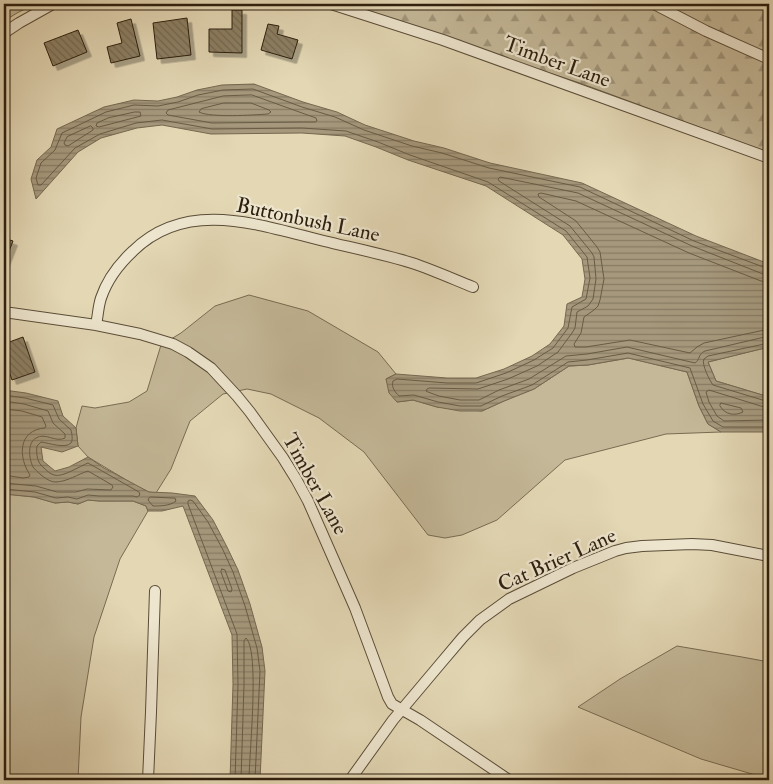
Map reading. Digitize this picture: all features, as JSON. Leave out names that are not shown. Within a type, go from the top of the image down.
[{"type":"street","points":[[4,34],[19,23],[53,4]]},
{"type":"street","name":"Timber Lane","points":[[331,4],[443,40],[769,158]]},
{"type":"street","points":[[654,4],[706,31],[769,59]]},
{"type":"street","name":"Buttonbush Lane","points":[[96,324],[104,290],[126,258],[145,241],[159,232],[173,226],[198,220],[233,221],[272,228],[413,264],[473,287]]},
{"type":"street","name":"Timber Lane","points":[[4,312],[96,324],[140,334],[173,344],[211,368],[250,412],[283,458],[308,501],[355,608],[392,704],[420,720],[509,780]]},
{"type":"street","name":"Cat Brier Lane","points":[[350,780],[392,720],[463,637],[492,610],[525,590],[590,561],[626,548],[692,544],[718,545],[769,556]]},
{"type":"street","points":[[148,780],[155,591]]},
{"type":"green space","points":[[4,4],[35,4],[4,21]]},
{"type":"green space","points":[[340,4],[769,4],[769,153],[580,83]]},
{"type":"green space","points":[[249,295],[308,311],[378,352],[396,374],[386,379],[397,402],[413,400],[437,407],[482,411],[534,389],[569,366],[588,365],[629,358],[687,372],[699,406],[708,424],[721,432],[666,434],[565,460],[497,520],[462,535],[445,538],[428,535],[364,452],[319,418],[271,394],[247,389],[223,394],[190,421],[171,469],[156,493],[138,487],[88,457],[78,446],[76,428],[82,406],[95,408],[129,402],[147,391],[161,345],[181,333],[215,306]]},
{"type":"green space","points":[[769,347],[769,397],[716,381],[708,362]]},
{"type":"green space","points":[[6,494],[34,497],[55,503],[68,502],[78,504],[88,500],[133,501],[146,506],[148,511],[120,559],[94,637],[81,717],[78,780],[4,780],[4,504]]},
{"type":"green space","points":[[677,646],[769,662],[769,779],[701,759],[578,707],[620,679]]},
{"type":"water","points":[[254,84],[414,141],[444,148],[490,163],[582,183],[696,236],[769,264],[769,347],[708,362],[716,381],[769,397],[769,432],[721,432],[708,424],[699,406],[687,372],[628,358],[588,365],[569,366],[534,389],[482,411],[460,411],[413,400],[397,402],[389,393],[386,379],[396,374],[476,378],[504,369],[532,356],[550,344],[564,326],[567,304],[582,297],[585,279],[582,259],[563,235],[486,186],[408,160],[345,136],[302,133],[211,134],[162,125],[137,128],[101,138],[78,152],[36,199],[31,179],[37,160],[51,147],[57,129],[104,107],[134,100],[158,101],[222,85]]},
{"type":"water","points":[[4,390],[58,401],[63,416],[76,428],[78,446],[62,452],[41,447],[43,461],[55,471],[69,467],[88,457],[104,468],[149,492],[195,496],[213,520],[238,570],[262,647],[265,671],[260,780],[230,780],[233,684],[232,635],[183,506],[162,511],[148,511],[146,506],[133,501],[88,500],[78,504],[68,502],[55,503],[34,497],[4,494]]},
{"type":"building","points":[[232,10],[242,10],[242,53],[209,52],[209,29],[232,29]]},
{"type":"building","points":[[187,18],[191,55],[157,59],[153,23]]},
{"type":"building","points":[[131,19],[140,56],[111,63],[107,47],[122,43],[117,23]]},
{"type":"building","points":[[268,24],[279,26],[277,34],[298,40],[292,59],[261,50]]},
{"type":"building","points":[[78,30],[87,52],[53,66],[44,43]]},
{"type":"building","points":[[4,238],[13,241],[4,264]]},
{"type":"building","points":[[23,337],[35,372],[12,380],[7,366],[4,367],[4,344]]}]
